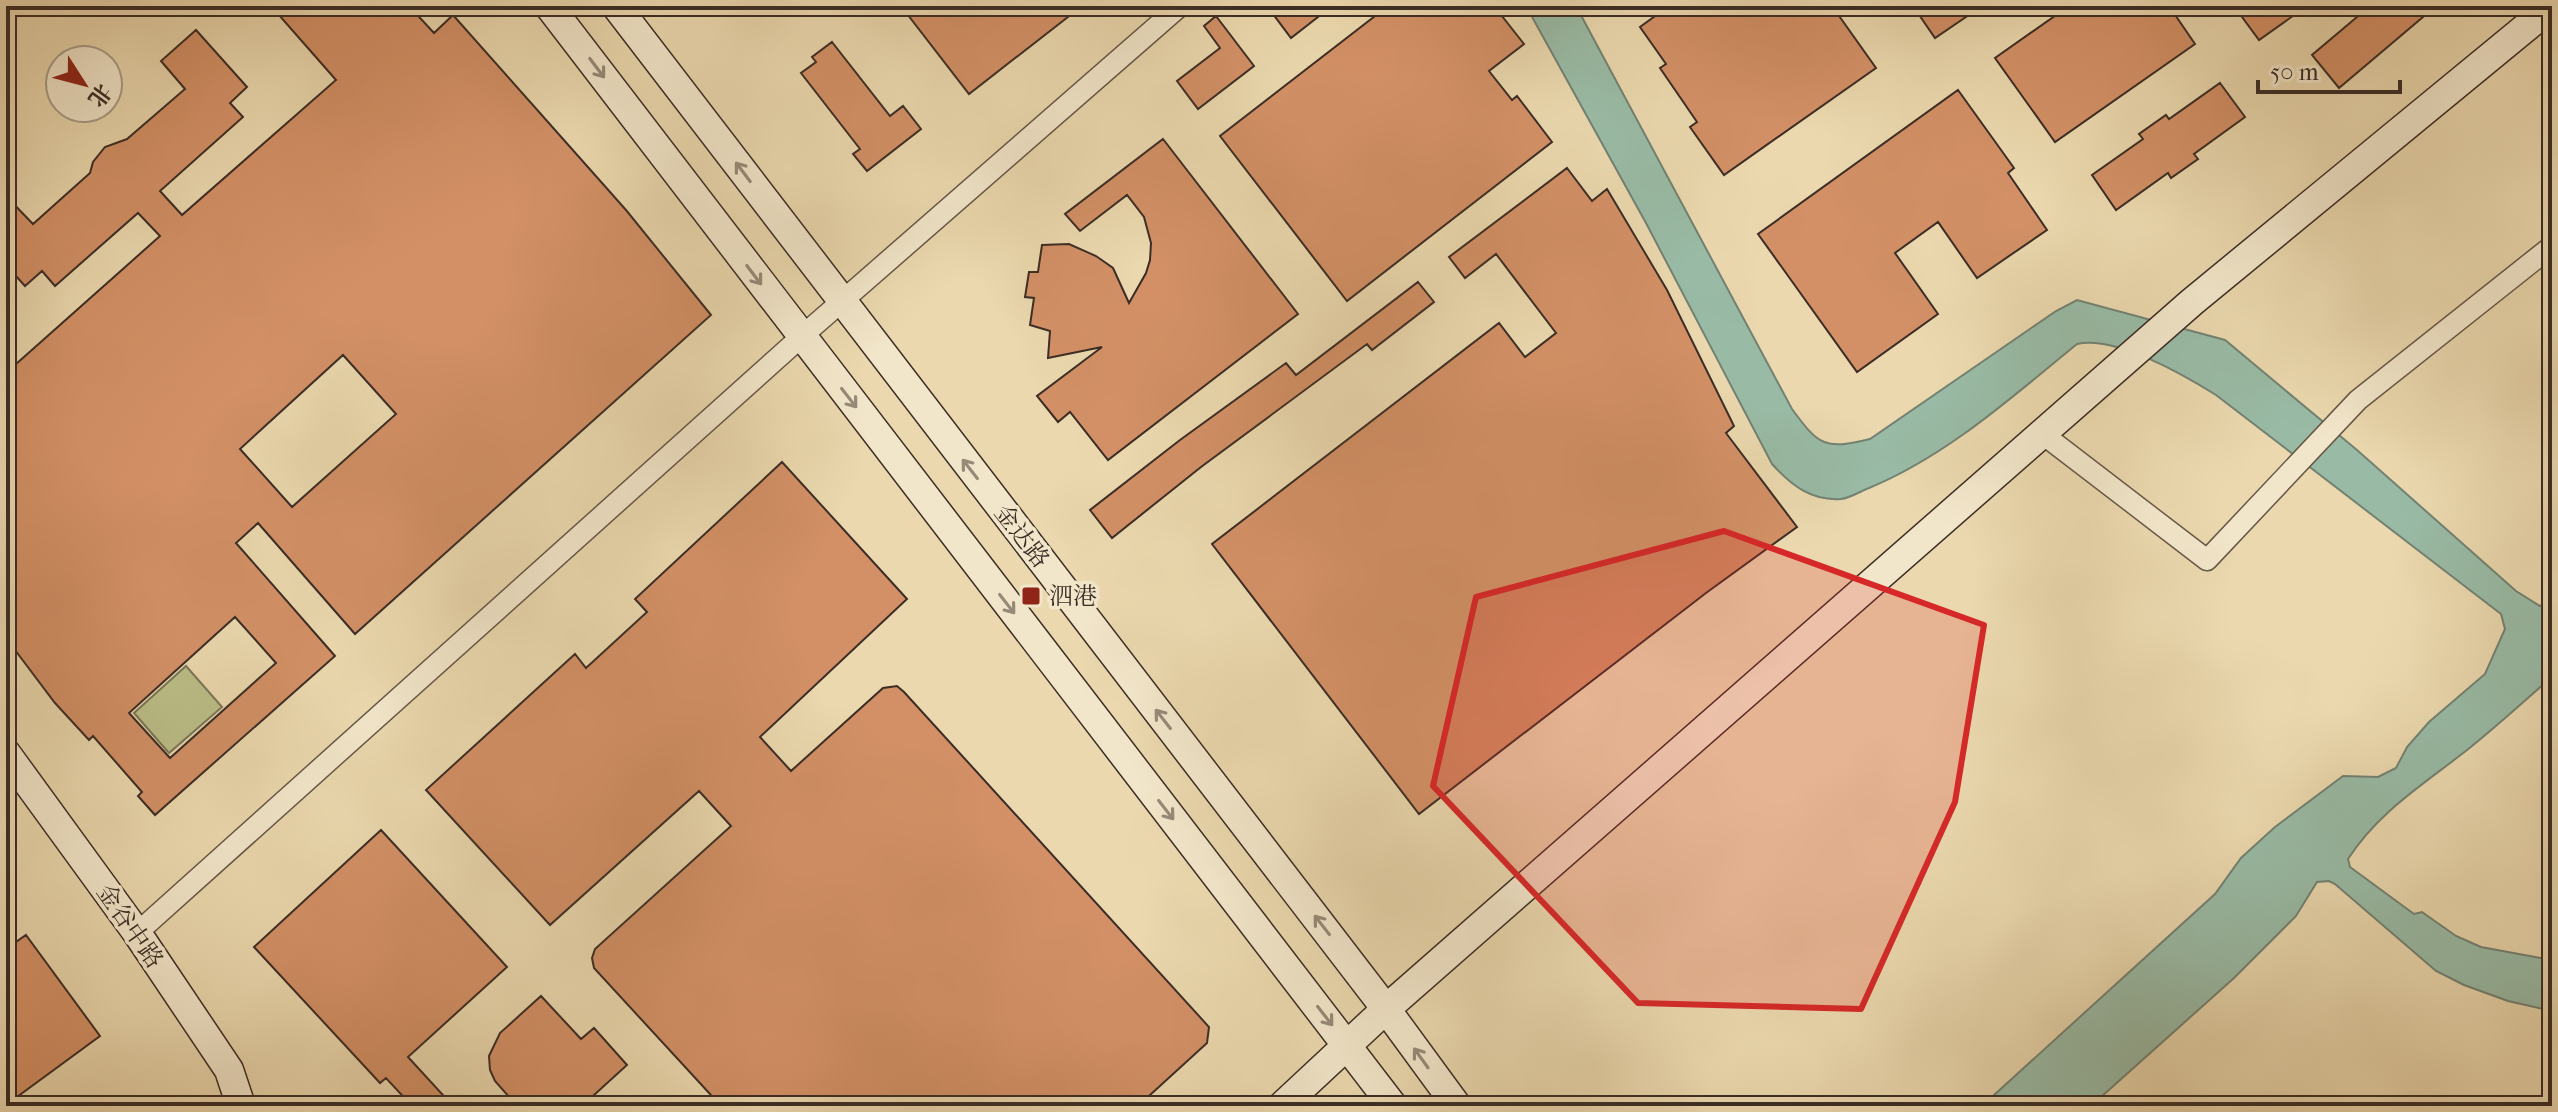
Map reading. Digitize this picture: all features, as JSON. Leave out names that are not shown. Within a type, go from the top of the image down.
[{"type":"main road","points":[[549,6],[1393,1106]]},
{"type":"main road","name":"金达路","points":[[616,6],[1386,1009],[1457,1106]]},
{"type":"main road","points":[[1282,1106],[1386,1009],[2192,302],[2552,6]]},
{"type":"main road","name":"金谷中路","points":[[6,753],[137,933],[229,1070],[241,1106]]},
{"type":"street","points":[[137,933],[841,301],[1180,6]]},
{"type":"street","points":[[2044,435],[2207,560],[2358,400],[2552,246]]},
{"type":"highlighted area","points":[[1724,531],[1984,625],[1955,802],[1861,1009],[1638,1003],[1433,786],[1476,597]]},
{"type":"green space","points":[[186,666],[222,707],[169,753],[134,713]]},
{"type":"shaded area","points":[[1526,6],[1576,6],[1792,409],[1817,438],[1833,444],[1870,439],[2056,311],[2077,300],[2225,340],[2357,450],[2516,591],[2540,606],[2552,600],[2552,677],[2387,813],[2348,859],[2350,867],[2414,914],[2422,912],[2456,936],[2481,947],[2552,960],[2552,1011],[2508,1001],[2436,971],[2335,884],[2317,882],[2296,916],[2234,978],[2091,1106],[1982,1106],[2215,894],[2241,858],[2275,827],[2343,776],[2378,777],[2396,768],[2407,747],[2429,722],[2485,674],[2505,629],[2501,614],[2216,395],[2149,359],[2110,345],[2077,344],[1978,424],[1898,475],[1841,499],[1820,497],[1802,490],[1772,464],[1646,223]]},
{"type":"building","points":[[271,6],[409,6],[434,33],[453,15],[626,210],[711,315],[355,634],[258,523],[236,543],[335,656],[155,815],[138,796],[142,792],[93,736],[89,740],[55,703],[6,638],[6,373],[160,236],[138,213],[55,286],[42,271],[25,286],[6,265],[6,196],[33,224],[90,173],[93,162],[105,147],[127,139],[185,89],[161,61],[196,30],[247,87],[230,103],[243,117],[160,191],[182,215],[336,80]],"holes":[[[343,355],[396,414],[292,507],[240,449]],[[235,617],[276,663],[170,758],[129,713]]]},
{"type":"building","points":[[901,6],[1082,6],[969,94]]},
{"type":"building","points":[[1267,6],[1332,6],[1291,38]]},
{"type":"building","points":[[1388,6],[1494,6],[1524,44],[1489,71],[1512,100],[1517,96],[1552,142],[1347,301],[1220,136]]},
{"type":"building","points":[[1669,6],[1832,6],[1876,68],[1724,175],[1690,127],[1697,122],[1660,68],[1666,64],[1640,27]]},
{"type":"building","points":[[1913,6],[1982,6],[1935,38]]},
{"type":"building","points":[[2069,6],[2169,6],[2195,44],[2055,142],[1995,58]]},
{"type":"building","points":[[2234,6],[2307,6],[2259,40]]},
{"type":"building","points":[[2370,6],[2436,6],[2339,88],[2312,55]]},
{"type":"building","points":[[1216,16],[1254,66],[1198,109],[1177,81],[1220,48],[1204,26]]},
{"type":"building","points":[[832,42],[890,116],[903,106],[921,129],[867,171],[853,154],[860,149],[801,73],[816,62],[812,57]]},
{"type":"building","points":[[2220,83],[2245,117],[2194,154],[2198,159],[2171,178],[2168,173],[2116,210],[2092,175],[2143,139],[2139,134],[2166,115],[2169,119]]},
{"type":"building","points":[[1958,90],[2014,168],[2008,173],[2047,230],[1977,278],[1938,222],[1895,253],[1938,314],[1857,372],[1758,234]]},
{"type":"building","points":[[1163,139],[1298,314],[1108,460],[1070,412],[1058,422],[1037,396],[1102,347],[1048,358],[1050,331],[1030,325],[1034,298],[1025,297],[1029,272],[1038,272],[1042,245],[1069,244],[1113,268],[1129,303],[1150,260],[1151,243],[1144,217],[1127,195],[1080,231],[1065,214]]},
{"type":"building","points":[[1567,168],[1592,201],[1607,189],[1667,290],[1734,426],[1726,433],[1797,527],[1706,593],[1419,814],[1212,544],[1499,323],[1525,357],[1556,333],[1496,254],[1465,278],[1449,257]]},
{"type":"building","points":[[1418,282],[1434,302],[1372,350],[1367,344],[1201,467],[1112,538],[1090,510],[1286,363],[1296,375]]},
{"type":"building","points":[[782,462],[907,599],[760,737],[791,771],[883,688],[897,686],[904,692],[1209,1027],[1207,1043],[1138,1106],[721,1106],[594,968],[592,958],[595,949],[731,826],[699,791],[550,925],[426,790],[575,654],[586,668],[647,612],[635,599]]},
{"type":"building","points":[[381,830],[507,967],[408,1057],[453,1106],[412,1106],[386,1078],[380,1083],[254,947]]},
{"type":"building","points":[[26,935],[100,1036],[6,1105],[6,949]]},
{"type":"building","points":[[541,996],[581,1039],[594,1028],[627,1065],[582,1106],[571,1106],[565,1099],[557,1106],[517,1106],[495,1081],[490,1070],[489,1056],[500,1033]]},
{"type":"place","name":"泗港","points":[[1031,596]]}]
